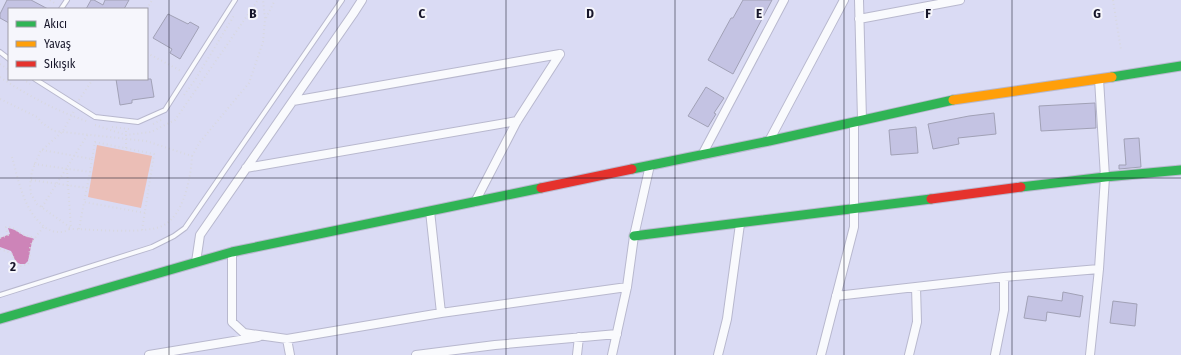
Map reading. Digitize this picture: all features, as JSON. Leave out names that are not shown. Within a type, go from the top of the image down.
[{"type":"main road","points":[[0,319],[232,252],[769,141],[964,98],[1181,66]]},
{"type":"main road","points":[[634,236],[740,224],[854,208],[1181,170]]},
{"type":"street","points":[[196,262],[200,235],[362,0]]},
{"type":"street","points":[[702,155],[784,0]]},
{"type":"street","points":[[769,141],[844,0]]},
{"type":"street","points":[[821,355],[854,227],[858,121],[859,0]]},
{"type":"street","points":[[859,19],[960,0]]},
{"type":"street","points":[[293,101],[560,54],[517,120],[475,202]]},
{"type":"street","points":[[1090,355],[1099,269],[1105,178],[1099,79]]},
{"type":"street","points":[[246,168],[517,120]]},
{"type":"street","points":[[612,355],[627,288],[634,236],[650,165]]},
{"type":"street","points":[[430,211],[441,313]]},
{"type":"street","points":[[718,355],[728,311],[740,224]]},
{"type":"street","points":[[232,252],[232,322],[244,333],[287,339],[441,313],[627,288]]},
{"type":"street","points":[[836,296],[1004,276],[1099,269]]},
{"type":"street","points":[[995,355],[1004,310],[1004,276]]},
{"type":"street","points":[[910,355],[917,322],[916,287]]},
{"type":"street","points":[[416,355],[495,345],[617,334]]},
{"type":"street","points":[[149,355],[266,336]]},
{"type":"street","points":[[577,355],[579,337]]},
{"type":"street","points":[[287,339],[290,355]]},
{"type":"lane","points":[[37,80],[94,117],[138,122],[165,110],[235,0]]},
{"type":"lane","points":[[0,295],[152,247],[174,236],[185,228],[342,0]]},
{"type":"lane","points":[[0,52],[8,58]]},
{"type":"path","points":[[0,77],[20,91],[72,116],[126,136],[151,132],[175,120],[258,0]]},
{"type":"path","points":[[12,157],[21,190],[32,214],[44,226],[53,232],[66,232],[70,229],[142,230],[157,228],[165,224],[174,217],[185,194],[191,172],[192,156],[200,142],[250,83],[263,42],[265,19],[263,0]]},
{"type":"path","points":[[265,19],[275,0]]},
{"type":"path","points":[[1112,0],[1121,50]]},
{"type":"path","points":[[182,97],[236,13]]},
{"type":"path","points":[[148,54],[188,75]]},
{"type":"path","points":[[24,80],[34,87]]},
{"type":"path","points":[[70,229],[37,204],[31,194],[30,180],[34,164],[42,150],[63,131],[72,116],[76,105],[91,80]]},
{"type":"path","points":[[194,80],[199,84]]},
{"type":"path","points":[[0,99],[37,117],[42,124],[54,131],[146,142],[192,156]]},
{"type":"path","points":[[72,108],[78,112]]},
{"type":"path","points":[[152,124],[164,118]]},
{"type":"path","points":[[126,121],[126,148]]},
{"type":"path","points":[[97,123],[116,128],[133,128]]},
{"type":"path","points":[[42,207],[88,134]]},
{"type":"path","points":[[79,229],[95,142],[154,154],[142,230]]},
{"type":"path","points":[[42,150],[92,159]]},
{"type":"path","points":[[34,164],[90,172]]},
{"type":"path","points":[[67,168],[70,229]]},
{"type":"path","points":[[30,180],[87,188]]},
{"type":"path","points":[[84,202],[145,213]]},
{"type":"path","points":[[0,249],[11,254],[16,264],[21,266],[28,264],[30,258],[30,248],[44,226]]},
{"type":"path","points":[[0,238],[8,235],[6,227],[10,227],[16,229],[23,235],[35,238]]},
{"type":"shaded area","points":[[97,145],[152,156],[141,208],[88,197]]},
{"type":"shaded area","points":[[8,228],[34,239],[28,261],[25,264],[17,262],[11,251],[0,247],[0,238],[10,234]]},
{"type":"building","points":[[7,0],[31,0],[46,8],[8,8],[8,22],[0,18],[0,14]]},
{"type":"building","points":[[91,0],[103,5],[105,0],[129,0],[125,8],[87,8]]},
{"type":"building","points":[[743,0],[772,0],[733,74],[708,60],[731,18],[733,18]]},
{"type":"building","points":[[168,14],[188,24],[190,22],[199,27],[180,59],[170,53],[172,49],[153,38]]},
{"type":"building","points":[[151,79],[154,97],[132,100],[132,103],[120,105],[116,80]]},
{"type":"building","points":[[706,87],[724,98],[714,113],[716,114],[708,127],[688,116]]},
{"type":"building","points":[[1095,103],[1096,128],[1041,131],[1039,106]]},
{"type":"building","points":[[994,113],[996,134],[958,138],[959,144],[933,149],[928,124]]},
{"type":"building","points":[[916,127],[918,153],[891,155],[889,130]]},
{"type":"building","points":[[1139,138],[1141,167],[1119,169],[1119,165],[1126,165],[1124,139]]},
{"type":"building","points":[[1063,292],[1083,296],[1080,317],[1047,312],[1046,321],[1024,318],[1028,296],[1062,301]]},
{"type":"building","points":[[1113,301],[1137,304],[1135,326],[1110,323]]},
{"type":"traffic: fast","points":[[1112,77],[1181,66]]},
{"type":"traffic: fast","points":[[632,169],[769,141],[953,100]]},
{"type":"traffic: fast","points":[[1021,187],[1181,170]]},
{"type":"traffic: fast","points":[[0,319],[232,252],[541,188]]},
{"type":"traffic: fast","points":[[634,236],[931,199]]},
{"type":"traffic: slow","points":[[953,100],[1112,77]]},
{"type":"traffic: jam","points":[[541,188],[632,169]]},
{"type":"traffic: jam","points":[[931,199],[1021,187]]}]
